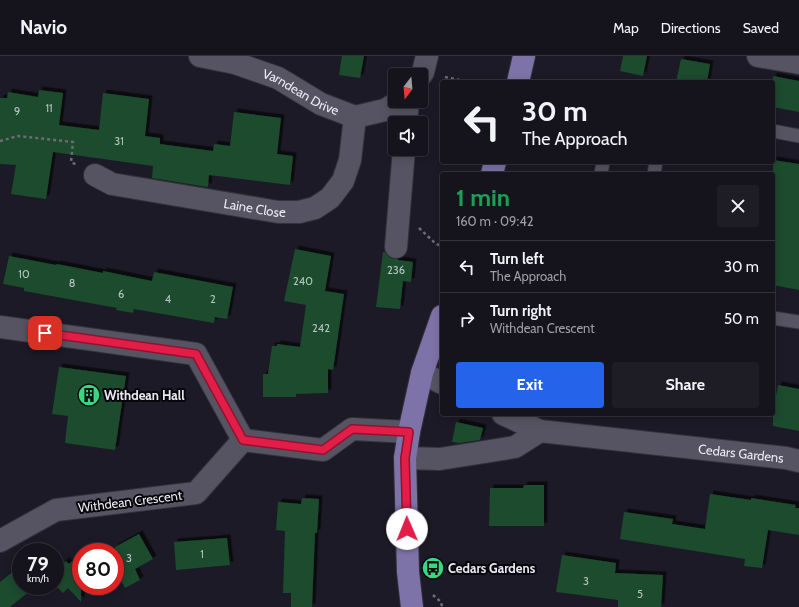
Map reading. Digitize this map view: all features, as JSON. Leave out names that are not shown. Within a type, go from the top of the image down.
[{"type":"highway","points":[[518,80],[524,56]]},
{"type":"highway","points":[[412,607],[408,572],[405,458],[422,373],[440,322]]},
{"type":"street","name":"Varndean Drive","points":[[200,56],[236,60],[278,78],[321,104],[355,118],[388,108]]},
{"type":"street","points":[[424,68],[427,56]]},
{"type":"street","points":[[758,56],[799,63]]},
{"type":"street","name":"Laine Close","points":[[95,175],[112,184],[278,212],[298,212],[315,208],[330,198],[343,181],[350,160],[355,118]]},
{"type":"street","points":[[396,247],[403,156]]},
{"type":"street","points":[[0,327],[196,354],[243,440],[323,450],[352,429],[409,432]]},
{"type":"street","points":[[422,373],[440,382]]},
{"type":"street","name":"Cedars Gardens","points":[[507,416],[540,431],[786,458],[799,461]]},
{"type":"street","points":[[405,458],[440,459],[515,447],[540,431]]},
{"type":"street","name":"Withdean Crescent","points":[[0,541],[56,510],[196,493],[243,440]]},
{"type":"lane","points":[[775,131],[799,136]]},
{"type":"lane","points":[[775,318],[799,322]]},
{"type":"path","points":[[0,141],[18,136],[73,142],[71,162],[95,175]]},
{"type":"path","points":[[436,244],[440,245]]},
{"type":"path","points":[[441,602],[442,607]]},
{"type":"building","points":[[342,56],[364,56],[360,78],[339,75]]},
{"type":"building","points":[[623,56],[647,56],[643,76],[620,71]]},
{"type":"building","points":[[681,59],[710,64],[707,80],[676,80]]},
{"type":"building","points":[[773,76],[799,81],[799,112],[775,107],[775,80],[773,80]]},
{"type":"building","points":[[39,90],[63,93],[59,125],[99,130],[103,93],[149,99],[145,136],[160,138],[160,144],[213,151],[214,144],[230,146],[234,112],[281,118],[277,154],[293,156],[290,185],[209,175],[208,187],[152,178],[153,166],[53,152],[46,199],[11,194],[16,165],[0,164],[0,98],[7,98],[8,92],[38,97]]},
{"type":"building","points":[[775,160],[799,164],[799,290],[775,285],[775,172],[773,172],[773,164],[775,164]]},
{"type":"building","points":[[295,249],[331,256],[325,291],[344,294],[333,370],[328,369],[328,393],[296,394],[296,397],[263,397],[263,374],[268,374],[272,346],[277,346],[277,344],[300,347],[306,305],[284,301]]},
{"type":"building","points":[[383,252],[385,252],[389,257],[398,260],[413,262],[411,282],[403,281],[400,309],[376,307]]},
{"type":"building","points":[[9,256],[103,273],[103,271],[152,281],[154,272],[233,287],[227,319],[215,317],[214,323],[134,309],[133,313],[116,310],[117,308],[24,291],[24,288],[3,284]]},
{"type":"building","name":"Withdean Hall","points":[[59,367],[126,376],[115,450],[65,443],[68,416],[52,414]]},
{"type":"building","points":[[778,385],[799,389],[799,431],[773,426]]},
{"type":"building","points":[[456,422],[483,428],[480,440],[459,443],[452,442]]},
{"type":"building","points":[[524,485],[544,485],[544,526],[489,526],[490,488],[523,488]]},
{"type":"building","points":[[710,494],[751,500],[751,498],[796,505],[795,508],[799,508],[799,535],[768,530],[762,568],[744,566],[745,559],[620,539],[624,512],[673,519],[672,524],[705,529]]},
{"type":"building","points":[[302,498],[319,499],[317,533],[315,533],[312,607],[291,607],[291,593],[283,593],[285,531],[276,530],[278,502],[301,504]]},
{"type":"building","points":[[139,534],[153,559],[135,569],[140,580],[125,588],[124,543],[122,543]]},
{"type":"building","points":[[227,538],[230,565],[176,570],[174,542]]},
{"type":"building","points":[[562,555],[616,563],[615,573],[663,575],[661,607],[618,607],[618,600],[556,592]]},
{"type":"building","points":[[66,561],[69,564],[72,561],[72,592],[68,588],[64,592],[64,563]]},
{"type":"building","points":[[12,572],[12,595],[25,595],[10,607],[0,607],[0,582]]},
{"type":"building","points":[[74,595],[81,595],[81,602]]},
{"type":"place","name":"Withdean Hall","points":[[89,395]]},
{"type":"place","name":"Cedars Gardens","points":[[433,568]]},
{"type":"route","points":[[45,333],[196,354],[243,440],[323,450],[352,429],[409,432],[405,458],[407,529]]}]
